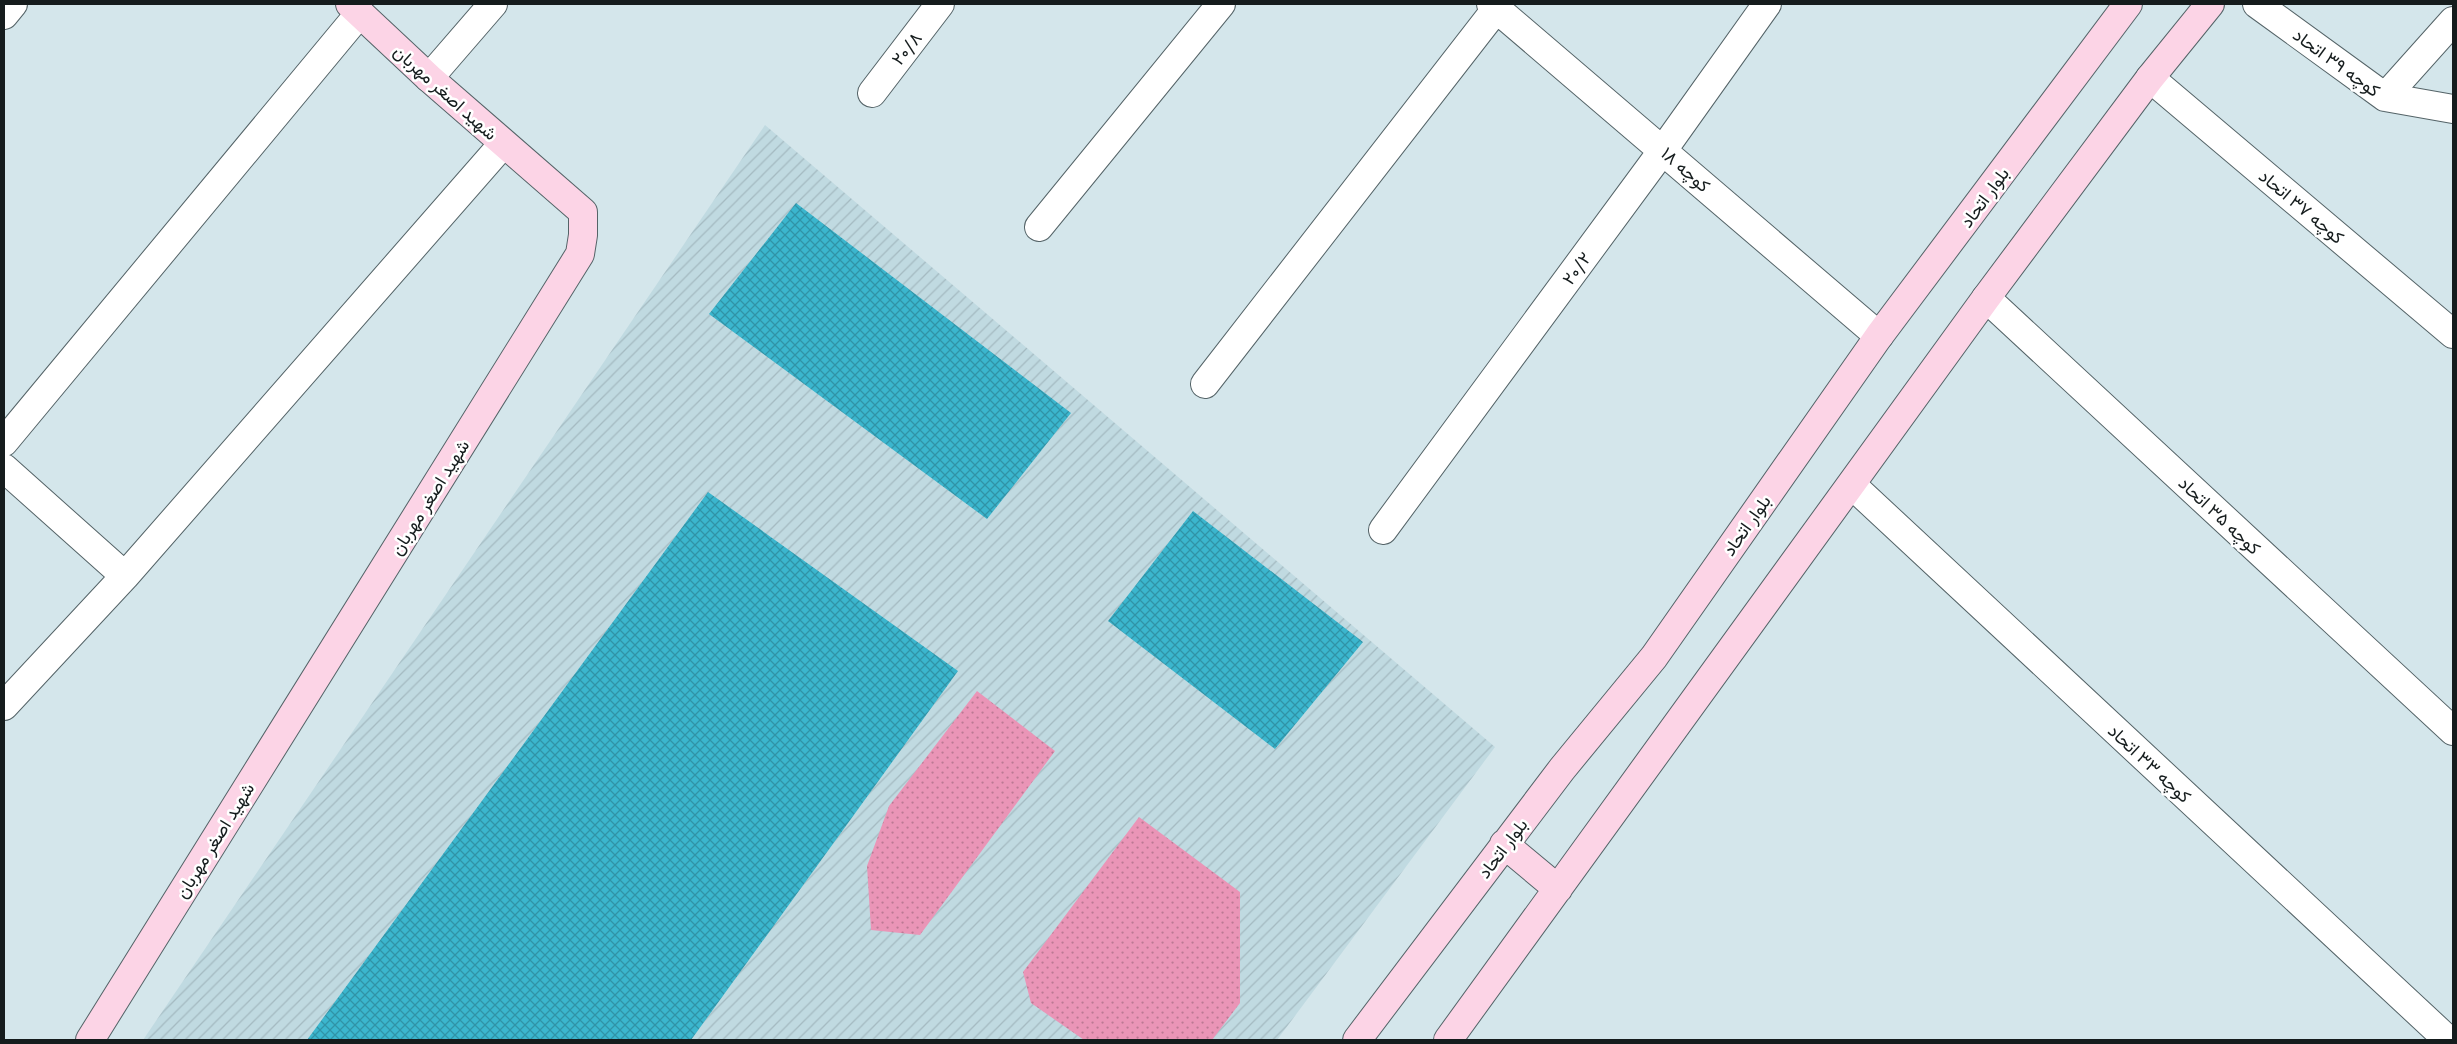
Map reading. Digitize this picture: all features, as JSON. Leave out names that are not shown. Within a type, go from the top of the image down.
[{"type":"main road","name":"بلوار اتحاد","points":[[1357,1040],[1504,844],[1654,657],[1879,336],[2128,4]]},
{"type":"main road","points":[[1448,1040],[1986,298],[2150,78],[2210,4]]},
{"type":"main road","name":"شهید اصغر مهربان","points":[[90,1040],[580,254],[584,235],[583,212],[429,78],[355,8]]},
{"type":"main road","points":[[1504,844],[1558,889]]},
{"type":"street","points":[[4,15],[13,4]]},
{"type":"street","points":[[429,78],[493,4]]},
{"type":"street","name":"۲۰/۸","points":[[872,93],[940,4]]},
{"type":"street","points":[[1039,227],[1221,4]]},
{"type":"street","name":"۲۰/۲","points":[[1383,530],[1664,150],[1768,4]]},
{"type":"street","name":"کوچه ۳۹ اتحاد","points":[[2257,4],[2385,97],[2453,109]]},
{"type":"street","points":[[1205,384],[1496,5]]},
{"type":"street","name":"کوچه ۱۸","points":[[1496,5],[1879,336]]},
{"type":"street","points":[[4,442],[355,8]]},
{"type":"street","points":[[2385,97],[2453,21]]},
{"type":"street","name":"کوچه ۳۷ اتحاد","points":[[2150,78],[2453,334]]},
{"type":"street","points":[[4,706],[125,576],[503,144]]},
{"type":"street","name":"کوچه ۳۵ اتحاد","points":[[1986,298],[2453,731]]},
{"type":"street","points":[[4,468],[125,576]]},
{"type":"street","name":"کوچه ۳۳ اتحاد","points":[[1852,485],[2448,1040]]},
{"type":"shaded area","points":[[765,125],[1495,747],[1277,1040],[143,1040]]},
{"type":"shaded area","points":[[977,691],[1055,751],[920,935],[871,930],[867,866],[889,806]]},
{"type":"shaded area","points":[[1139,817],[1240,892],[1240,1003],[1212,1040],[1084,1040],[1031,1003],[1023,972]]},
{"type":"building","points":[[796,203],[1071,413],[987,519],[709,314]]},
{"type":"building","points":[[708,492],[958,671],[691,1040],[307,1040]]},
{"type":"building","points":[[1193,511],[1363,642],[1275,749],[1108,621]]}]
